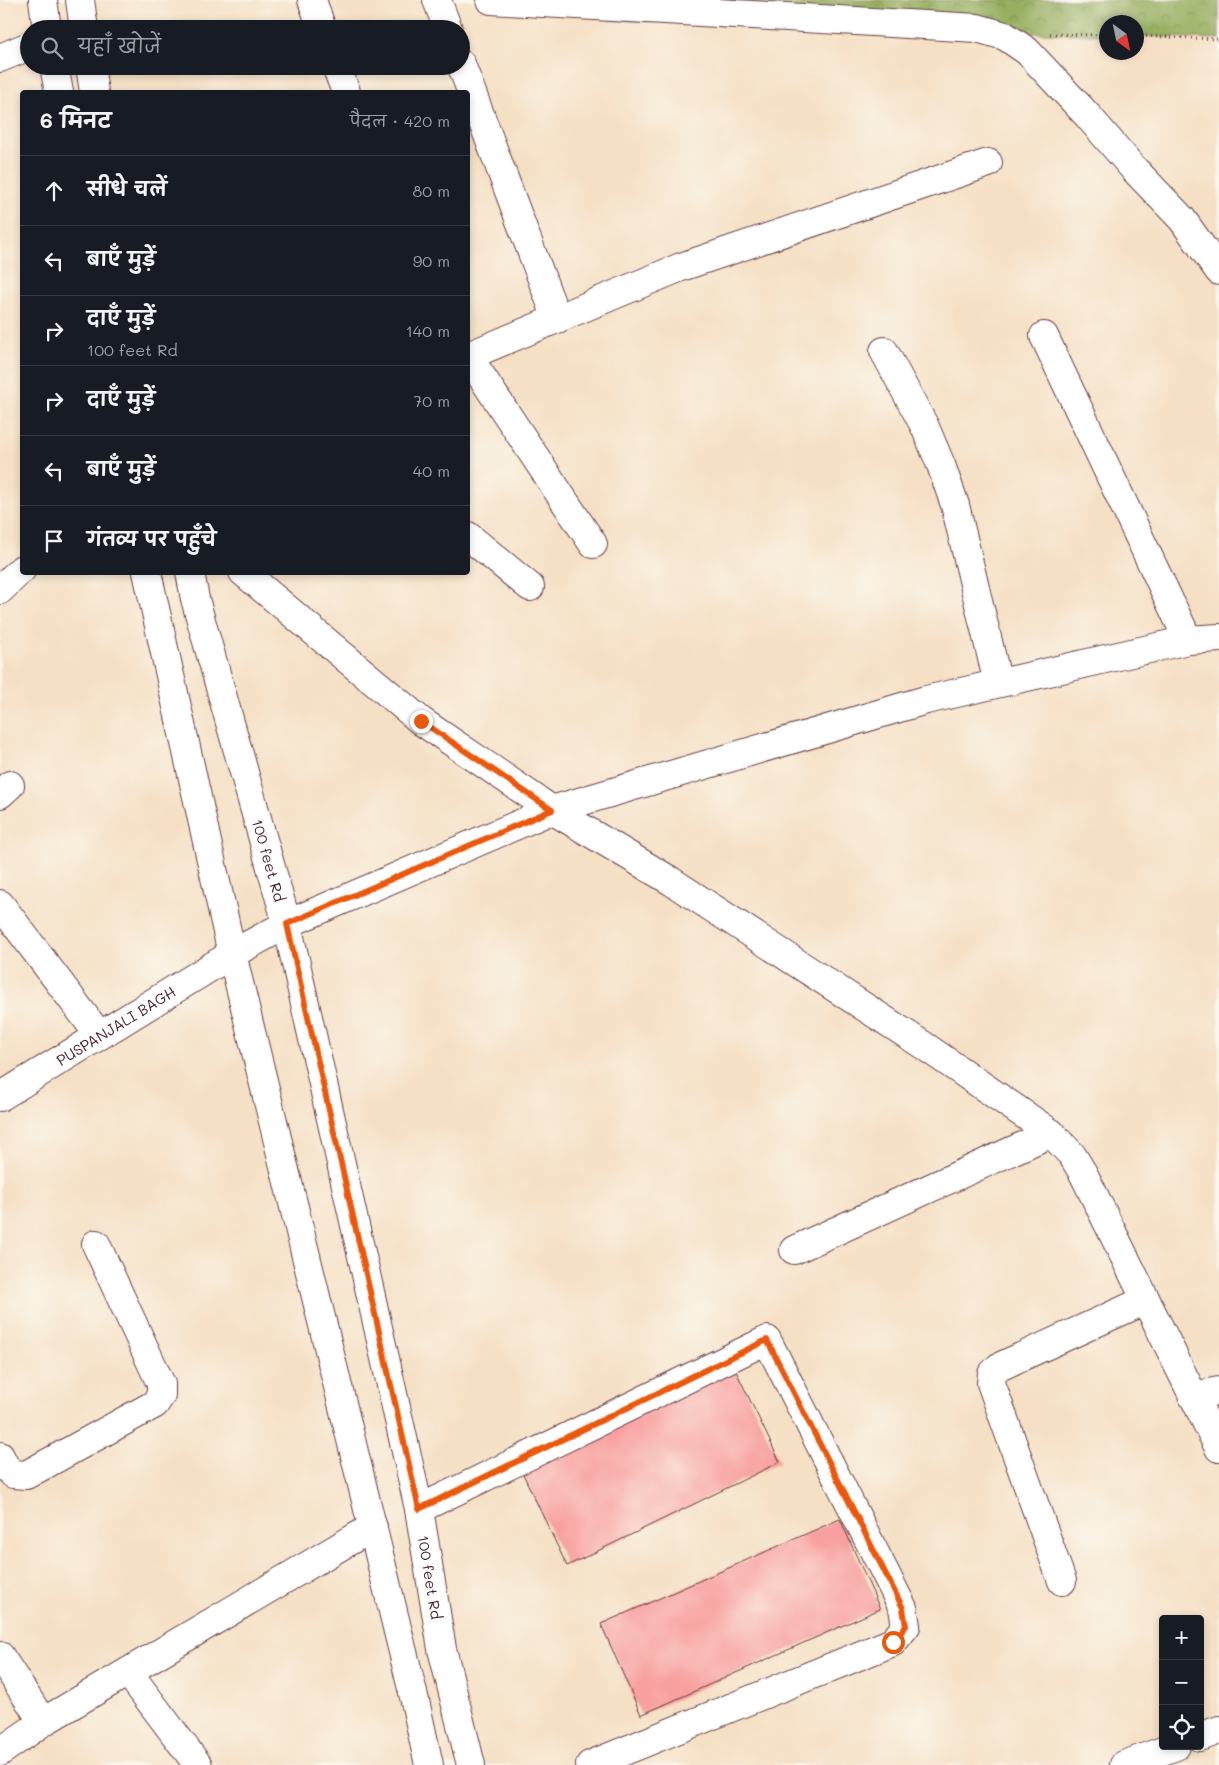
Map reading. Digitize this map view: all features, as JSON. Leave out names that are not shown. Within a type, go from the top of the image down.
[{"type":"street","points":[[42,0],[45,20]]},
{"type":"street","points":[[80,0],[83,20]]},
{"type":"street","points":[[312,0],[319,20]]},
{"type":"street","points":[[437,0],[445,20]]},
{"type":"street","points":[[491,0],[734,7],[978,28],[1005,36],[1027,51],[1182,219],[1219,271]]},
{"type":"street","points":[[0,58],[20,50]]},
{"type":"street","points":[[56,75],[59,90]]},
{"type":"street","points":[[91,75],[94,90]]},
{"type":"street","points":[[339,75],[345,90]]},
{"type":"street","points":[[465,75],[557,318]]},
{"type":"street","points":[[470,355],[681,267],[988,163]]},
{"type":"street","points":[[1044,336],[1188,640]]},
{"type":"street","points":[[884,351],[925,427],[942,465],[955,505],[998,683]]},
{"type":"street","points":[[470,359],[593,544]]},
{"type":"street","points":[[470,538],[530,587]]},
{"type":"street","points":[[0,590],[20,571]]},
{"type":"street","points":[[148,575],[232,954],[373,1527],[429,1765]]},
{"type":"street","name":"100 feet Rd","points":[[191,575],[198,609],[287,924],[419,1509],[442,1649],[471,1765]]},
{"type":"street","points":[[247,575],[421,721],[552,810],[687,891],[923,1044],[1051,1133],[1072,1155],[1083,1173],[1146,1300],[1206,1394],[1219,1448]]},
{"type":"street","name":"PUSPANJALI BAGH","points":[[0,1097],[232,954],[287,924],[552,810],[926,700],[1188,640],[1219,638]]},
{"type":"street","points":[[5,922],[100,1036]]},
{"type":"street","points":[[794,1250],[1051,1133]]},
{"type":"street","points":[[0,1456],[5,1466],[13,1474],[26,1475],[155,1404],[161,1395],[161,1384],[96,1244]]},
{"type":"street","points":[[1062,1581],[991,1383],[992,1374],[999,1367],[1146,1300]]},
{"type":"street","points":[[419,1509],[767,1340],[903,1608],[906,1626],[893,1642],[590,1765]]},
{"type":"street","points":[[0,1752],[44,1722],[373,1527]]},
{"type":"street","points":[[0,1656],[44,1722]]},
{"type":"street","points":[[128,1672],[198,1765]]},
{"type":"street","points":[[1204,1736],[1219,1730]]},
{"type":"street","points":[[1124,1765],[1165,1750]]},
{"type":"path","points":[[1144,36],[1219,39]]},
{"type":"green space","points":[[609,0],[1219,0],[1219,39],[1144,36],[1144,15],[1099,15],[1099,35],[610,20]]},
{"type":"building","points":[[735,1369],[780,1462],[567,1566],[522,1472]]},
{"type":"building","points":[[840,1519],[880,1609],[641,1715],[601,1624]]},
{"type":"route","points":[[421,721],[552,810],[287,924],[419,1509],[767,1340],[903,1608],[906,1626],[893,1642]]}]
